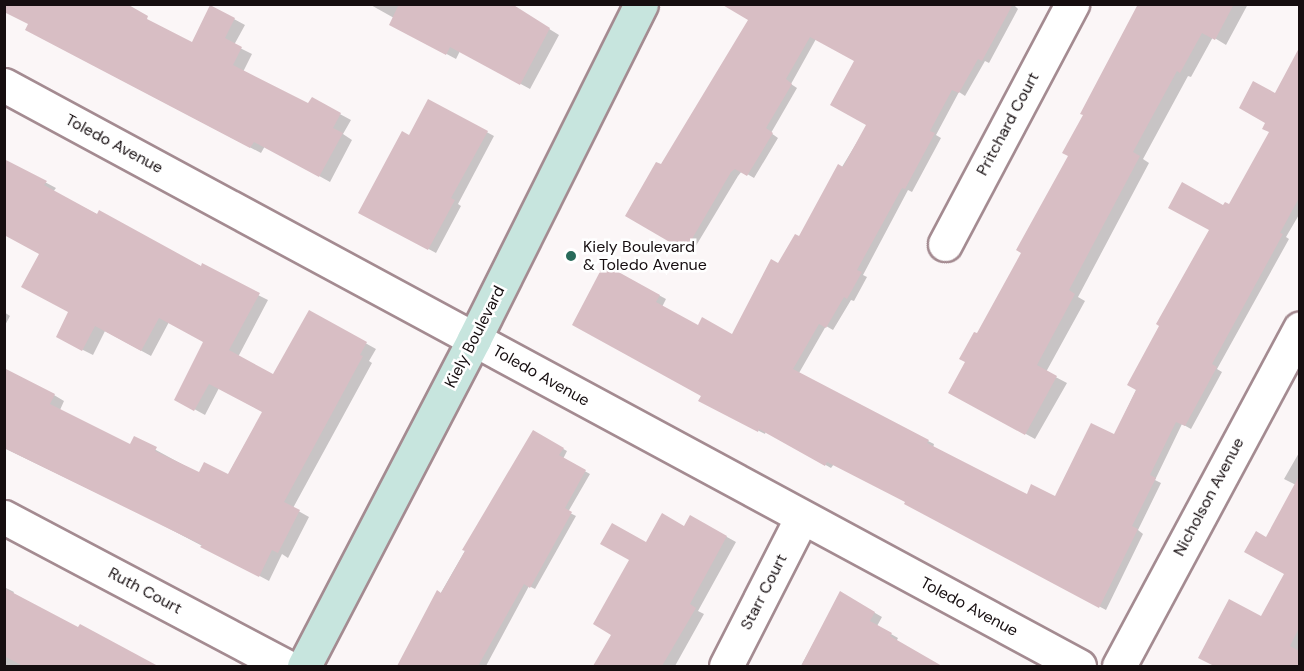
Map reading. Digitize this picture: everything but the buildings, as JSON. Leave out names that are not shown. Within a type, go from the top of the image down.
[{"type":"main road","name":"Kiely Boulevard","points":[[304,666],[474,339],[641,4]]},
{"type":"street","name":"Pritchard Court","points":[[945,244],[1072,4]]},
{"type":"street","name":"Toledo Avenue","points":[[4,85],[1079,666]]},
{"type":"street","name":"Nicholson Avenue","points":[[1119,666],[1299,328]]},
{"type":"street","name":"Ruth Court","points":[[4,517],[285,666]]},
{"type":"street","name":"Starr Court","points":[[726,666],[802,517]]},
{"type":"place","name":"Kiely Boulevard & Toledo Avenue","points":[[571,256]]}]
